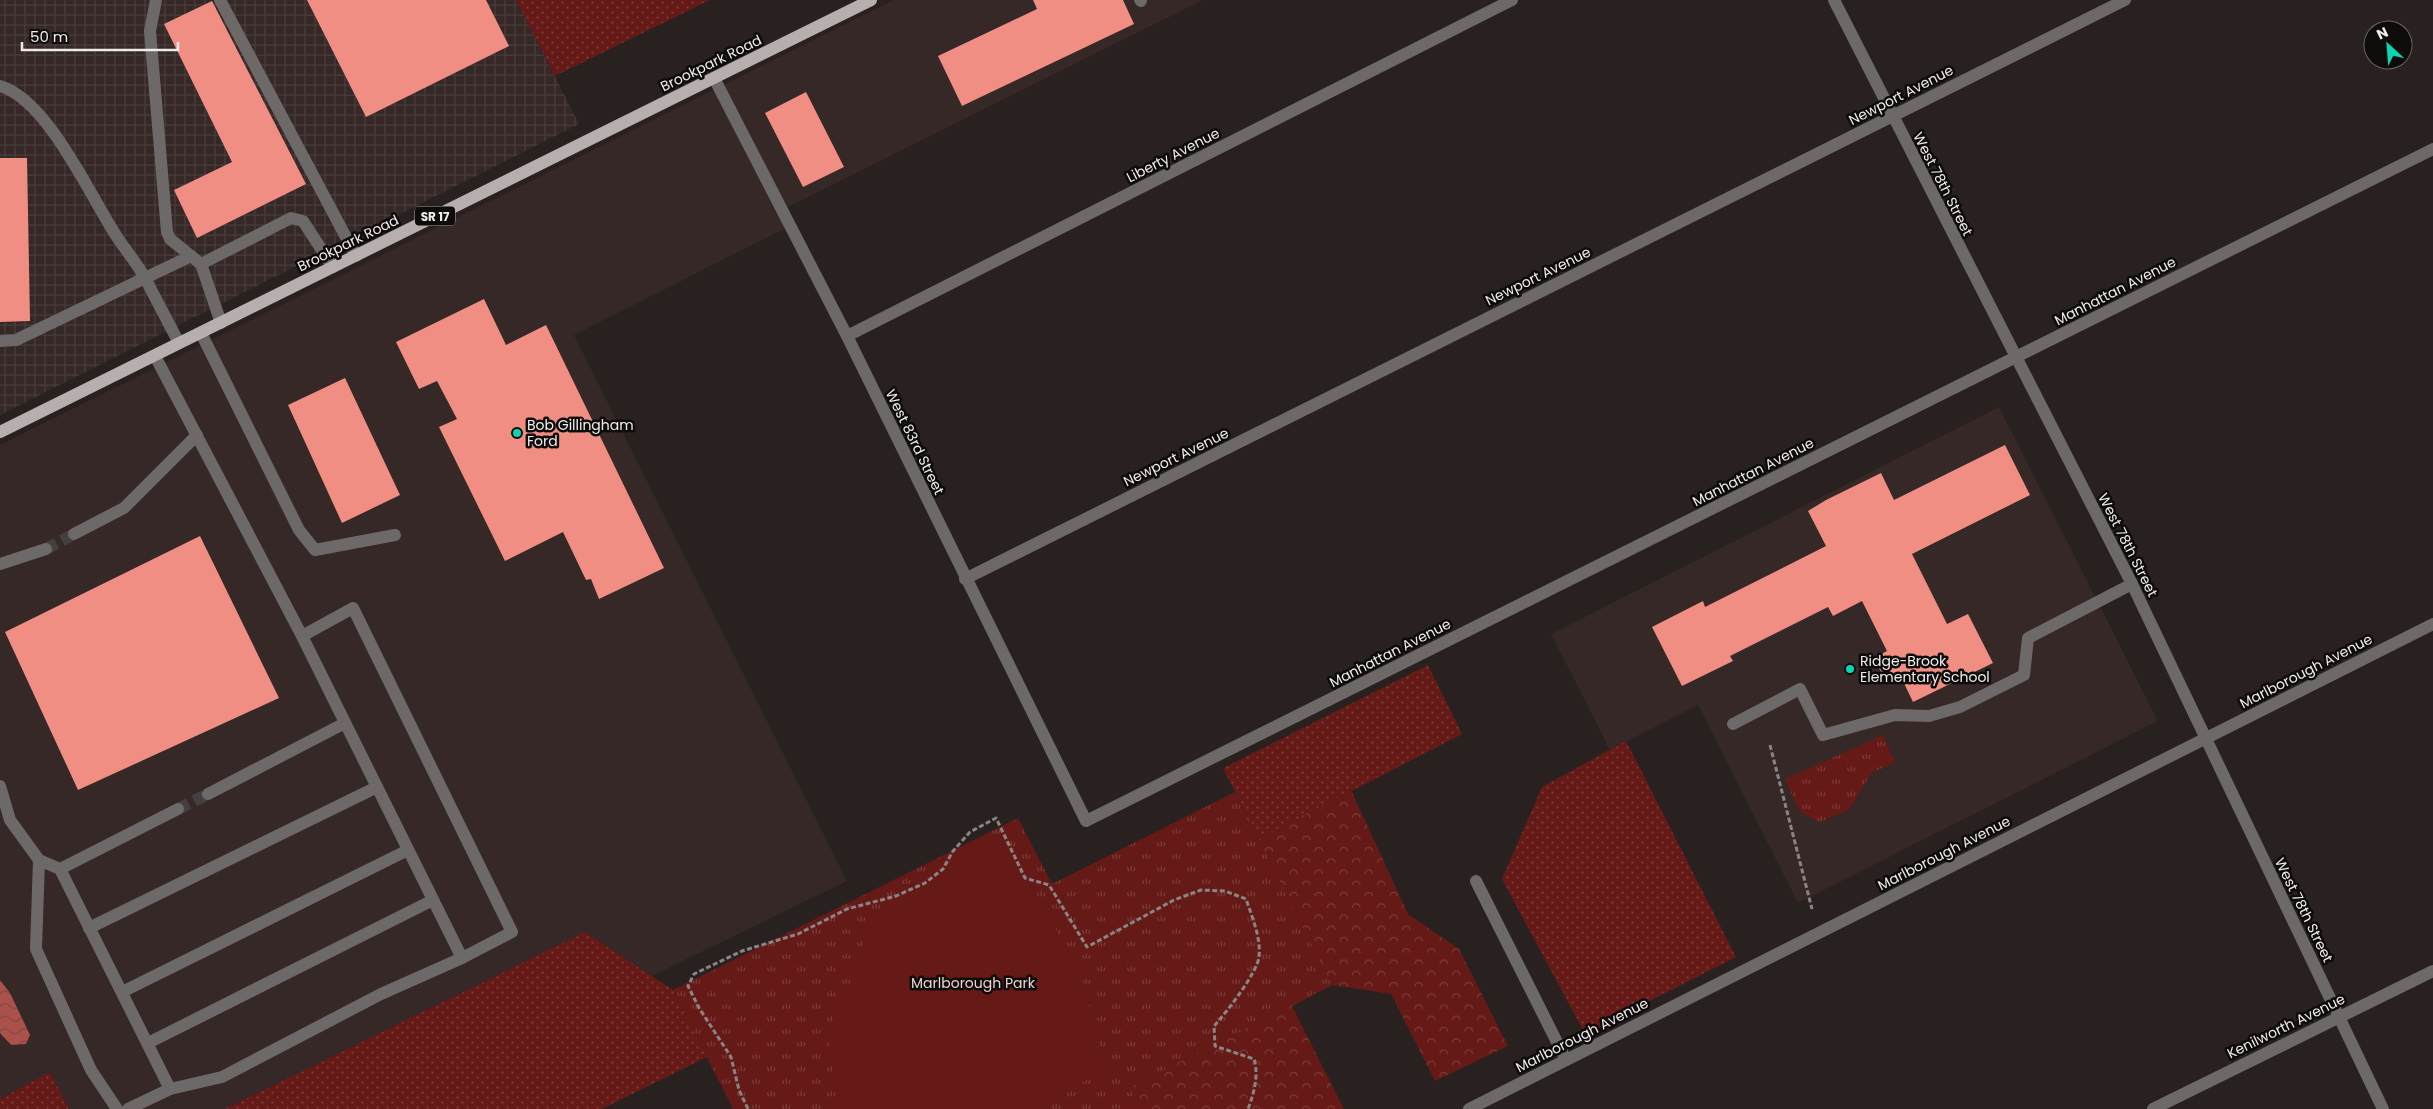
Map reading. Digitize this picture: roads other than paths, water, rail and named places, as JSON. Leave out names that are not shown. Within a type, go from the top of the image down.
[{"type":"main road","name":"Brookpark Road","points":[[0,432],[870,0]]},
{"type":"street","points":[[156,0],[150,31],[167,232],[170,239],[201,264],[221,322]]},
{"type":"street","points":[[220,0],[356,256]]},
{"type":"street","name":"Liberty Avenue","points":[[847,336],[1512,0]]},
{"type":"street","name":"West 78th Street","points":[[1834,0],[1891,117],[2132,584],[2204,738],[2384,1109]]},
{"type":"street","name":"Newport Avenue","points":[[965,579],[2125,0]]},
{"type":"street","name":"West 83rd Street","points":[[714,78],[847,336],[965,579],[1086,821]]},
{"type":"street","points":[[0,86],[12,90],[53,129],[118,238],[136,262],[179,343]]},
{"type":"street","name":"Manhattan Avenue","points":[[1086,821],[2433,149]]},
{"type":"street","points":[[201,264],[290,218],[303,221],[333,266]]},
{"type":"street","points":[[0,341],[16,340],[191,256]]},
{"type":"street","points":[[201,333],[299,530],[315,550],[395,535]]},
{"type":"street","points":[[155,356],[198,434],[302,636],[462,958]]},
{"type":"street","points":[[74,534],[124,508],[198,434]]},
{"type":"street","points":[[0,564],[46,549]]},
{"type":"street","points":[[1733,724],[1800,689],[1823,735],[1895,715],[1929,716],[1960,707],[2024,675],[2028,638],[2132,584]]},
{"type":"street","points":[[128,1109],[170,1089],[222,1077],[381,994],[462,958],[512,932],[353,608],[302,636]]},
{"type":"street","name":"Marlborough Avenue","points":[[1469,1109],[2433,624]]},
{"type":"street","points":[[208,794],[345,723]]},
{"type":"street","points":[[0,786],[10,820],[39,860],[60,869],[170,1089]]},
{"type":"street","points":[[89,928],[377,787]]},
{"type":"street","points":[[60,869],[178,808]]},
{"type":"street","points":[[122,992],[408,850]]},
{"type":"street","points":[[39,860],[36,949],[91,1070],[117,1109]]},
{"type":"street","points":[[1476,881],[1566,1060]]},
{"type":"street","points":[[148,1043],[433,900]]},
{"type":"street","name":"Kenilworth Avenue","points":[[2153,1109],[2433,971]]},
{"type":"water","points":[[0,980],[10,993],[30,1035],[26,1044],[11,1045],[0,1033]]},
{"type":"tunnel","points":[[46,549],[74,534]]},
{"type":"tunnel","points":[[178,809],[208,794]]},
{"type":"place","name":"Bob Gillingham Ford","points":[[517,433]]},
{"type":"place","name":"Ridge-Brook Elementary School","points":[[1850,669]]},
{"type":"park label","name":"Marlborough Park","points":[[973,983]]}]
